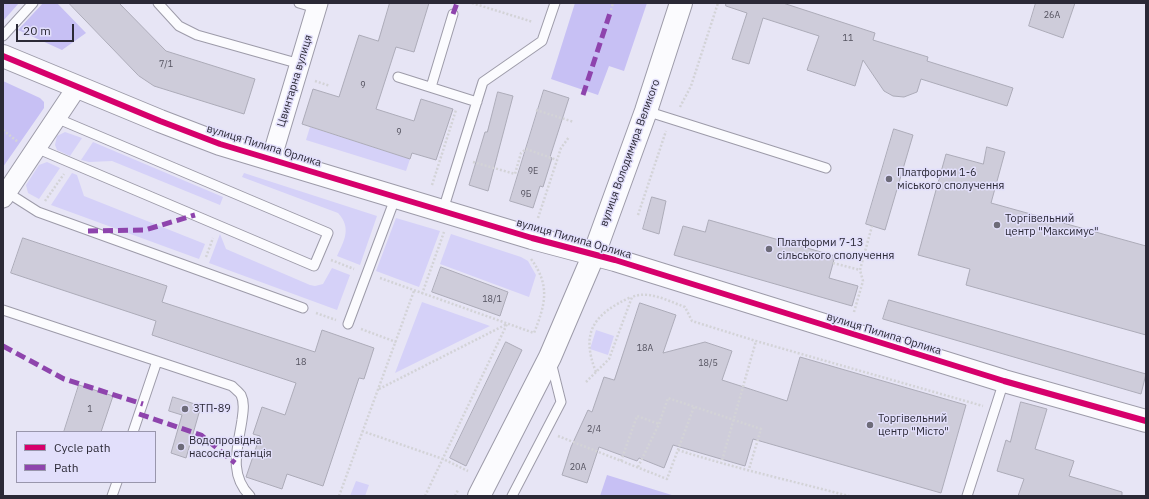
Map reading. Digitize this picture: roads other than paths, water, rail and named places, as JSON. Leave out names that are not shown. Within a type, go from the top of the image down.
[{"type":"main road","name":"вулиця Володимира Великого","points":[[479,496],[550,357],[594,254],[646,111],[681,3]]},
{"type":"main road","name":"вулиця Пилипа Орлика","points":[[3,56],[205,138],[271,160],[447,211],[532,238],[594,254],[1004,381],[1146,421]]},
{"type":"street","name":"Цвинтарна вулиця","points":[[271,160],[300,64],[311,5]]},
{"type":"street","points":[[4,193],[77,87]]},
{"type":"lane","points":[[3,36],[32,3]]},
{"type":"lane","points":[[158,3],[179,26],[197,35],[300,64]]},
{"type":"lane","points":[[447,211],[459,158],[483,82],[542,42],[555,3]]},
{"type":"lane","points":[[431,87],[454,14]]},
{"type":"lane","points":[[398,77],[476,102]]},
{"type":"lane","points":[[646,111],[826,168]]},
{"type":"lane","points":[[36,148],[314,266],[328,233],[56,118]]},
{"type":"lane","points":[[4,193],[38,212],[303,308]]},
{"type":"lane","points":[[348,324],[396,196]]},
{"type":"lane","points":[[3,310],[232,386],[241,395],[244,407],[235,463],[237,477],[243,489],[250,496]]},
{"type":"lane","points":[[512,496],[561,402],[550,357]]},
{"type":"lane","points":[[133,431],[157,361]]},
{"type":"lane","points":[[967,496],[1004,381]]},
{"type":"lane","points":[[112,496],[117,483]]},
{"type":"place","name":"Платформи 1-6 міського сполучення","points":[[889,179]]},
{"type":"place","name":"Торгівельний центр \"Максимус\"","points":[[997,225]]},
{"type":"place","name":"Платформи 7-13 сільського сполучення","points":[[769,249]]},
{"type":"place","name":"ЗТП-89","points":[[185,409]]},
{"type":"place","name":"Торгівельний центр \"Місто\"","points":[[870,425]]},
{"type":"place","name":"Водопровідна насосна станція","points":[[181,447]]}]
